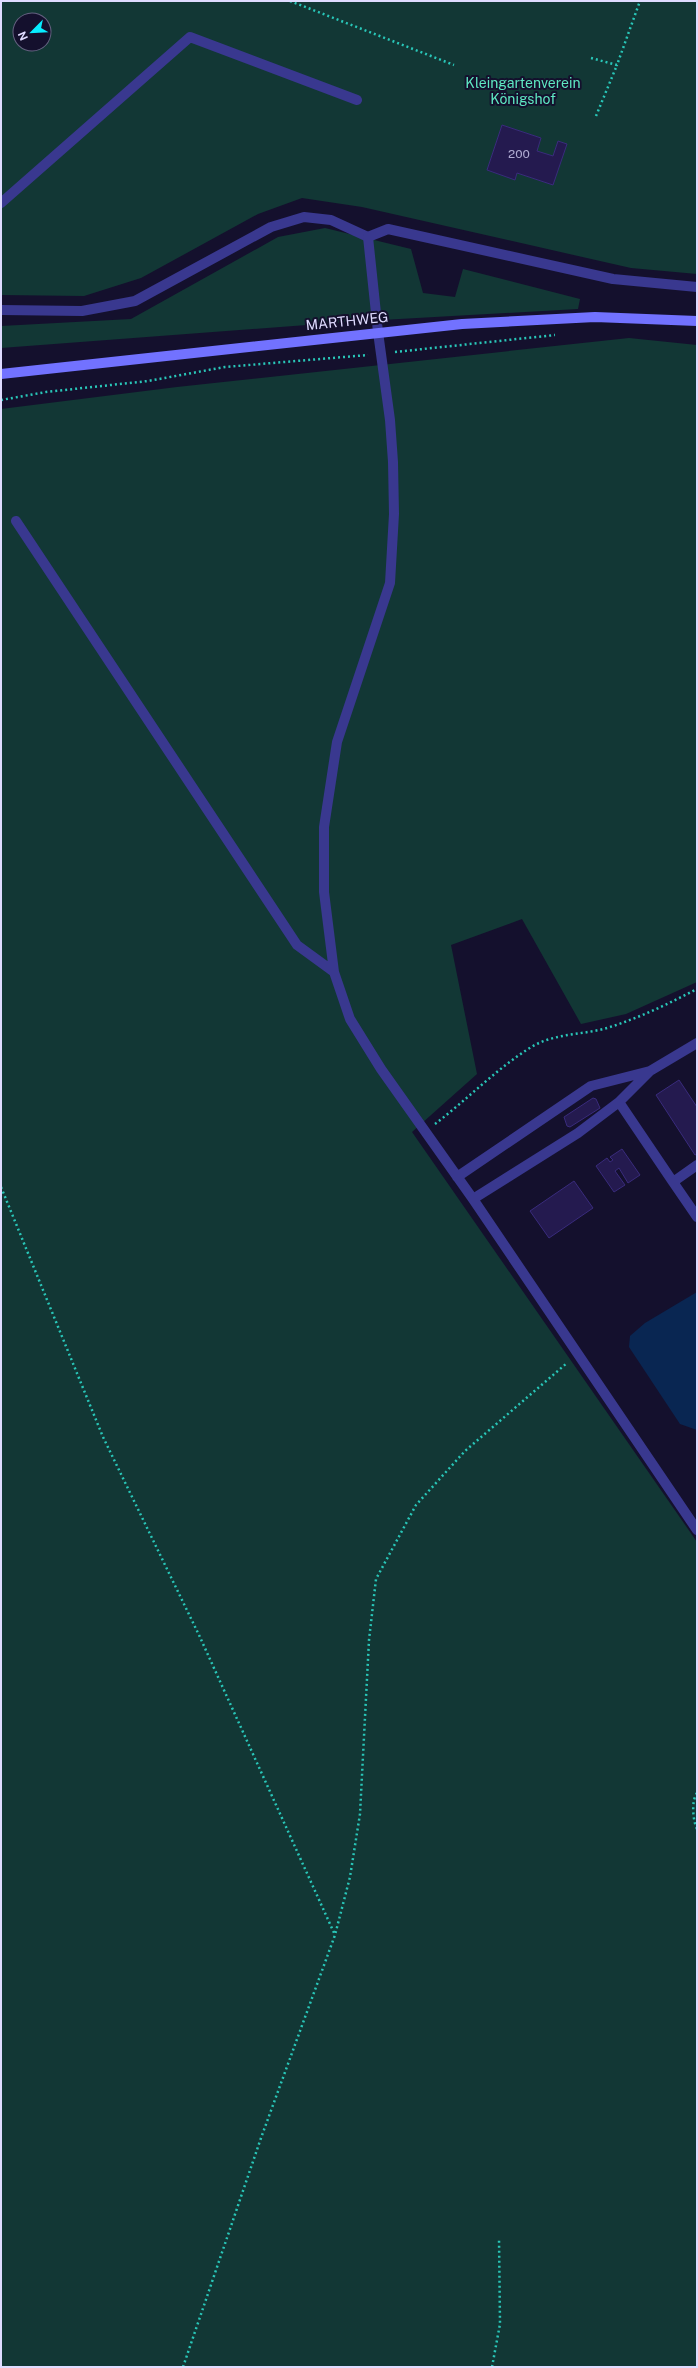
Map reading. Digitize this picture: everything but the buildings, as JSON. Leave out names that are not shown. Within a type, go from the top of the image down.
[{"type":"main road","name":"MARTHWEG","points":[[1,374],[378,332],[563,318],[697,321]]},
{"type":"street","points":[[1,203],[190,37],[357,100]]},
{"type":"street","points":[[1,310],[82,311],[135,300],[271,227],[304,217],[331,220],[368,237],[388,229],[613,279],[697,287]]},
{"type":"street","points":[[368,237],[393,462],[394,514],[390,575],[371,645],[337,742],[324,827],[324,892],[334,972],[350,1019],[381,1069],[473,1198],[697,1530]]},
{"type":"street","points":[[16,521],[297,945],[334,972]]},
{"type":"street","points":[[473,1198],[578,1133],[620,1102],[650,1071],[697,1043]]},
{"type":"street","points":[[457,1176],[591,1086],[650,1071]]},
{"type":"street","points":[[620,1102],[697,1217]]},
{"type":"street","points":[[673,1182],[697,1165]]},
{"type":"path","points":[[290,1],[454,65]]},
{"type":"path","points":[[596,116],[617,65],[640,1]]},
{"type":"path","points":[[590,58],[617,65]]},
{"type":"path","points":[[1,400],[46,392],[148,381],[225,367],[381,354],[563,334]]},
{"type":"path","points":[[426,1131],[534,1046],[556,1037],[606,1028],[646,1014],[697,989]]},
{"type":"path","points":[[1,1187],[103,1437],[199,1636],[335,1935]]},
{"type":"path","points":[[183,2367],[261,2138],[335,1935],[350,1877],[360,1814],[369,1640],[376,1579],[416,1505],[465,1451],[578,1353]]},
{"type":"path","points":[[697,1793],[694,1796],[694,1824],[697,1829]]},
{"type":"path","points":[[492,2367],[500,2324],[499,2238]]},
{"type":"green space","name":"Kleingartenverein Königshof","points":[[1,1],[697,1],[697,274],[631,268],[362,207],[302,198],[258,214],[141,278],[84,296],[1,295]]},
{"type":"green space","points":[[325,228],[411,249],[423,293],[455,297],[463,269],[580,299],[578,309],[346,322],[1,348],[1,326],[131,319],[278,237]]},
{"type":"green space","points":[[629,338],[697,345],[697,982],[626,1014],[581,1024],[522,919],[451,945],[477,1074],[412,1132],[697,1542],[697,2367],[1,2367],[1,409],[177,387]]},
{"type":"water","points":[[697,1292],[697,1430],[680,1424],[629,1347],[630,1336],[645,1323]]}]
